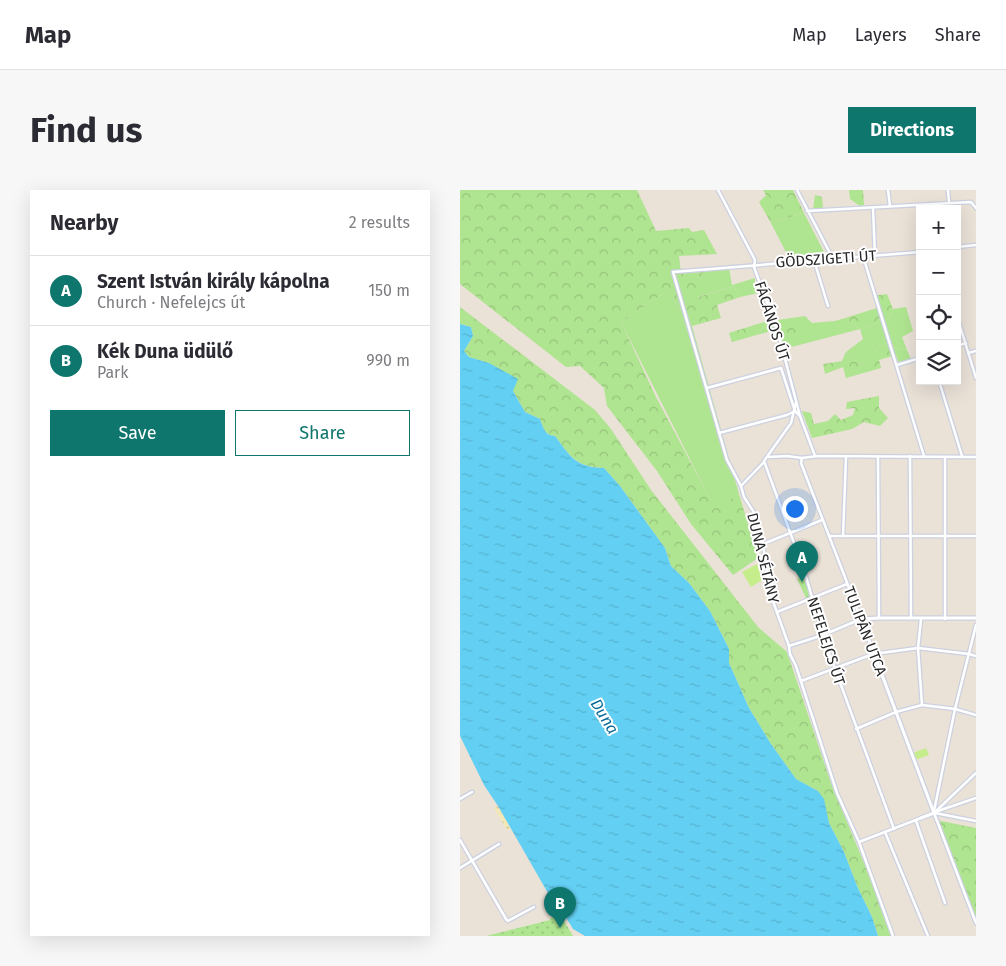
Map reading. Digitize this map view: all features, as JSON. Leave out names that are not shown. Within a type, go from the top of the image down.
[{"type":"street","name":"FÁCÁNOS ÚT","points":[[718,190],[755,260],[754,267],[779,336],[800,416],[815,456]]},
{"type":"street","points":[[797,190],[832,258]]},
{"type":"street","points":[[888,190],[890,206]]},
{"type":"street","points":[[948,190],[948,203]]},
{"type":"street","points":[[807,211],[971,202],[976,208]]},
{"type":"street","points":[[873,208],[875,256]]},
{"type":"street","points":[[961,247],[976,246]]},
{"type":"street","name":"GÖDSZIGETI ÚT","points":[[673,272],[916,252]]},
{"type":"street","points":[[863,256],[924,456]]},
{"type":"street","points":[[814,260],[828,306]]},
{"type":"street","name":"DUNA SÉTÁNY","points":[[673,272],[728,460],[741,486],[744,497],[755,514],[763,544],[770,593],[778,612],[790,654],[796,666],[837,793],[859,842],[893,936]]},
{"type":"street","points":[[759,282],[761,300],[772,320]]},
{"type":"street","points":[[961,328],[976,378]]},
{"type":"street","points":[[961,345],[966,343]]},
{"type":"street","points":[[968,353],[976,351]]},
{"type":"street","points":[[897,365],[916,359]]},
{"type":"street","points":[[707,388],[780,368],[795,411],[800,416]]},
{"type":"street","points":[[940,385],[962,456]]},
{"type":"street","points":[[741,486],[764,462],[792,423],[796,402]]},
{"type":"street","points":[[720,433],[787,415],[795,411]]},
{"type":"street","points":[[910,456],[911,618]]},
{"type":"street","points":[[768,457],[976,457]]},
{"type":"street","points":[[843,536],[846,457]]},
{"type":"street","points":[[878,457],[878,618]]},
{"type":"street","name":"TULIPÁN UTCA","points":[[802,458],[801,463],[822,520],[934,813]]},
{"type":"street","points":[[945,458],[945,619]]},
{"type":"street","name":"NEFELEJCS ÚT","points":[[764,462],[805,572],[823,636],[894,829]]},
{"type":"street","points":[[763,544],[790,531],[822,520]]},
{"type":"street","points":[[829,536],[976,536]]},
{"type":"street","points":[[778,612],[847,584]]},
{"type":"street","points":[[789,646],[823,636],[860,620],[878,618],[976,618]]},
{"type":"street","points":[[921,618],[918,648],[922,705]]},
{"type":"street","points":[[976,625],[955,709],[934,813],[976,923]]},
{"type":"street","points":[[801,681],[873,654],[918,648],[976,656]]},
{"type":"street","points":[[856,729],[896,712],[922,705],[955,709],[976,715]]},
{"type":"street","points":[[934,813],[976,773]]},
{"type":"street","points":[[460,799],[472,792]]},
{"type":"street","points":[[859,842],[976,798]]},
{"type":"street","points":[[934,813],[976,821]]},
{"type":"street","points":[[916,821],[945,903]]},
{"type":"street","points":[[885,832],[928,936]]},
{"type":"street","points":[[460,840],[508,921],[534,907]]},
{"type":"street","points":[[460,868],[499,844]]},
{"type":"green space","points":[[460,190],[637,190],[656,231],[689,228],[692,232],[704,230],[717,254],[679,256],[681,273],[703,272],[698,297],[734,286],[740,297],[717,305],[721,318],[692,326],[667,291],[621,322],[656,397],[715,508],[739,494],[758,558],[733,575],[691,524],[657,471],[607,406],[604,388],[580,366],[566,367],[460,284]]},
{"type":"green space","points":[[763,190],[793,190],[804,213],[771,223],[759,202],[766,195]]},
{"type":"green space","points":[[849,190],[863,190],[864,205],[860,206],[850,199]]},
{"type":"green space","points":[[815,195],[822,197],[823,208],[813,209]]},
{"type":"green space","points":[[804,213],[826,256],[789,258],[771,223]]},
{"type":"green space","points":[[729,268],[732,285],[755,278],[755,287],[758,293],[740,297],[734,286],[697,297],[703,272]]},
{"type":"green space","points":[[667,291],[692,326],[739,494],[715,509],[621,322]]},
{"type":"green space","points":[[887,294],[893,309],[889,319],[860,329],[845,318],[877,308],[873,296]]},
{"type":"green space","points":[[460,307],[595,410],[611,429],[651,490],[758,627],[787,652],[831,783],[894,936],[878,936],[872,917],[857,886],[844,852],[829,823],[818,791],[796,779],[771,744],[749,708],[729,663],[729,649],[710,611],[689,583],[671,566],[665,548],[620,486],[604,468],[587,466],[575,460],[555,436],[547,433],[540,419],[525,412],[513,391],[489,363],[469,357],[464,351],[473,336],[471,327],[460,324]]},
{"type":"green space","points":[[906,307],[913,331],[902,337],[907,350],[880,345],[862,366],[846,352],[863,339],[860,329],[889,319],[893,309]]},
{"type":"green space","points":[[805,316],[812,323],[845,318],[860,329],[784,349],[779,329],[753,336],[765,327],[764,322]]},
{"type":"green space","points":[[793,320],[802,323],[798,334],[787,335],[784,329]]},
{"type":"green space","points":[[764,322],[765,327],[753,336],[732,342],[729,333]]},
{"type":"green space","points":[[880,345],[907,350],[911,359],[898,362],[896,355],[879,360],[881,368],[846,378],[843,367],[825,374],[823,364],[842,361],[846,352],[862,366]]},
{"type":"green space","points":[[879,396],[879,408],[888,418],[880,426],[864,422],[852,429],[812,438],[802,411],[811,413],[814,424],[828,421],[835,414],[841,420],[853,415],[855,408],[846,409],[847,402]]},
{"type":"green space","points":[[757,564],[765,578],[751,587],[742,572]]},
{"type":"green space","points":[[805,576],[811,598],[807,600],[797,579]]},
{"type":"green space","points":[[926,748],[929,755],[915,760],[913,753]]},
{"type":"green space","points":[[936,820],[976,828],[976,917]]},
{"type":"green space","points":[[560,914],[573,936],[486,936],[550,920]]},
{"type":"sand","points":[[498,806],[511,828],[507,830],[494,808]]},
{"type":"water","name":"Duna","points":[[460,324],[471,327],[473,336],[464,351],[469,357],[489,363],[518,379],[513,391],[525,412],[540,419],[547,433],[555,436],[575,460],[586,466],[604,468],[620,486],[665,548],[671,566],[689,583],[710,611],[729,649],[729,663],[749,708],[771,744],[796,779],[818,791],[824,799],[829,823],[844,852],[857,886],[872,917],[878,936],[585,936],[573,929],[565,916],[560,914],[484,785],[460,736]]},
{"type":"place","name":"Szent István király kápolna","points":[[802,582]]},
{"type":"place","name":"Kék Duna üdülő","points":[[560,928]]}]
